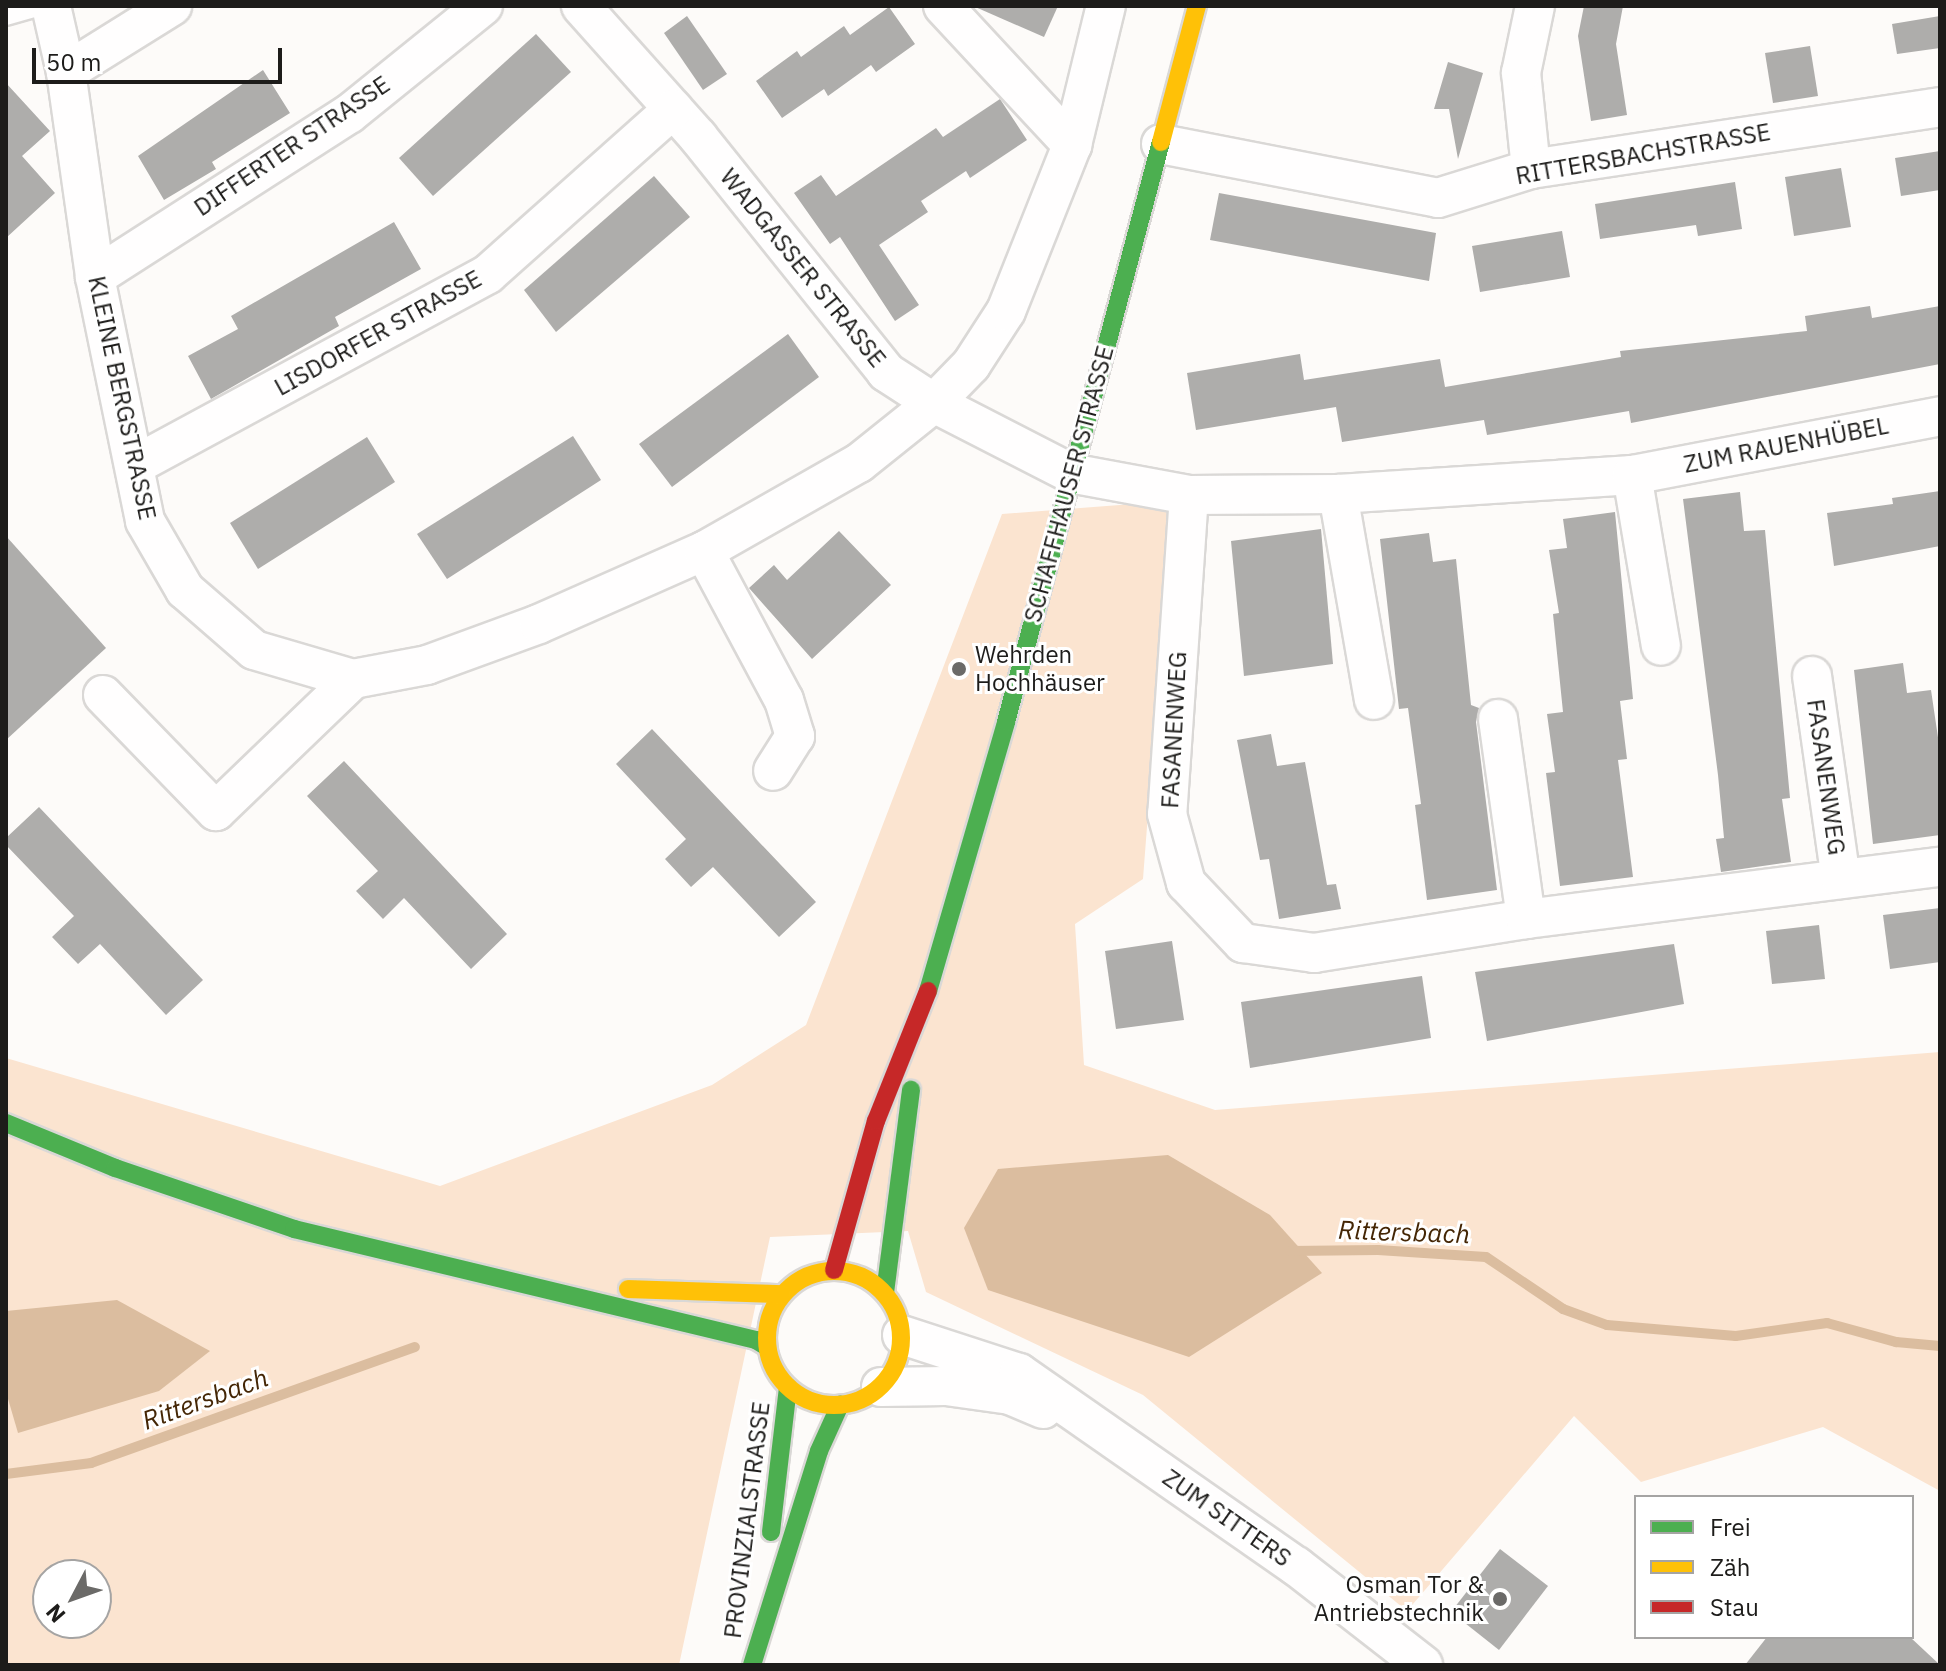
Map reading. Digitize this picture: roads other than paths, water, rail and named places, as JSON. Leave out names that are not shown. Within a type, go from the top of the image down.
[{"type":"street","name":"KLEINE BERGSTRASSE","points":[[51,6],[66,72],[95,277],[145,521],[185,590],[254,650],[353,679],[427,665],[525,629],[704,551],[859,463],[934,403],[971,365],[1006,311],[1072,145]]},
{"type":"street","points":[[66,72],[172,6]]},
{"type":"street","name":"DIFFERTER STRASSE","points":[[95,277],[349,114],[483,6]]},
{"type":"street","name":"WADGASSER STRASSE","points":[[581,6],[673,109],[886,372],[934,403],[1070,473]]},
{"type":"street","points":[[943,6],[1072,145]]},
{"type":"street","points":[[1072,145],[1106,6]]},
{"type":"street","name":"SCHAFFHAUSER STRASSE","points":[[834,1270],[876,1121],[923,1007],[1019,676],[1070,473],[1197,6]]},
{"type":"street","points":[[1531,169],[1521,73],[1535,6]]},
{"type":"street","name":"RITTERSBACHSTRASSE","points":[[1161,144],[1438,198],[1531,169],[1940,107]]},
{"type":"street","name":"LISDORFER STRASSE","points":[[135,465],[488,274],[673,109]]},
{"type":"street","name":"ZUM RAUENHÜBEL","points":[[1070,473],[1189,495],[1338,494],[1632,475],[1940,416]]},
{"type":"street","points":[[1632,475],[1661,646]]},
{"type":"street","points":[[1338,494],[1374,700]]},
{"type":"street","name":"FASANENWEG","points":[[1189,495],[1167,814],[1186,883],[1243,943],[1314,953],[1526,919],[1940,867]]},
{"type":"street","points":[[704,551],[784,700],[795,736],[773,771]]},
{"type":"street","name":"FASANENWEG","points":[[1812,676],[1841,879]]},
{"type":"street","points":[[103,695],[216,811],[353,679]]},
{"type":"street","points":[[1498,719],[1526,919]]},
{"type":"street","name":"SCHAFFHAUSER STRASSE","points":[[885,1293],[923,1007]]},
{"type":"street","points":[[6,1123],[115,1168],[294,1229],[756,1340],[767,1347]]},
{"type":"street","points":[[834,1270],[870,1281],[885,1293],[902,1335],[900,1354],[881,1387],[840,1405],[804,1398],[788,1387],[774,1369],[767,1347],[767,1328],[782,1294],[797,1281],[834,1270]]},
{"type":"street","points":[[509,1282],[744,1296],[782,1294]]},
{"type":"street","name":"ZUM SITTERS","points":[[902,1335],[1019,1373],[1296,1566],[1423,1665]]},
{"type":"street","name":"ZUM SITTERS","points":[[881,1387],[946,1386],[1010,1395],[1105,1434]]},
{"type":"street","name":"PROVINZIALSTRASSE","points":[[753,1662],[788,1387]]},
{"type":"street","name":"PROVINZIALSTRASSE","points":[[753,1662],[819,1451],[840,1405]]},
{"type":"lane","points":[[6,15],[37,6]]},
{"type":"waterway","name":"Rittersbach","points":[[1290,1251],[1378,1250],[1486,1257],[1563,1309],[1607,1325],[1736,1336],[1827,1323],[1896,1342],[1940,1346]]},
{"type":"waterway","name":"Rittersbach","points":[[6,1474],[91,1463],[415,1347]]},
{"type":"place","name":"Wehrden Hochhäuser","points":[[959,669]]},
{"type":"place","name":"Osman Tor & Antriebstechnik","points":[[1500,1599]]}]
